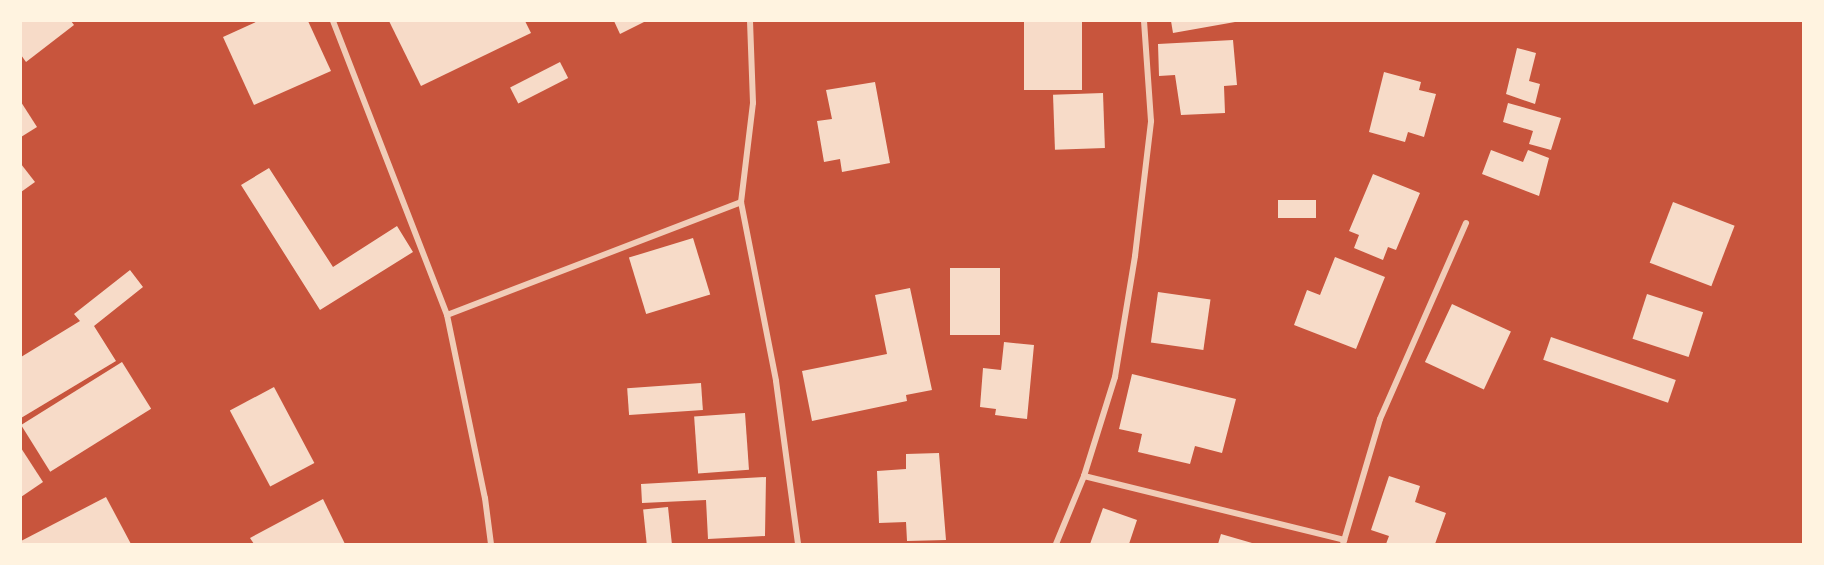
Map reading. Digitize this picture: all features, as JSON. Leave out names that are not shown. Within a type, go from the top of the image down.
[{"type":"street","points":[[333,21],[447,315],[485,498],[491,544]]},
{"type":"street","points":[[750,21],[753,103],[741,202],[776,381],[798,544]]},
{"type":"street","points":[[1056,544],[1084,476],[1115,377],[1135,256],[1151,121],[1144,21]]},
{"type":"street","points":[[447,315],[741,202]]},
{"type":"street","points":[[1084,476],[1343,542],[1380,419],[1466,224]]},
{"type":"building","points":[[21,21],[71,21],[74,25],[26,62],[21,55]]},
{"type":"building","points":[[258,21],[308,21],[331,71],[254,105],[223,37]]},
{"type":"building","points":[[389,21],[525,21],[531,33],[421,86]]},
{"type":"building","points":[[614,21],[646,21],[620,34]]},
{"type":"building","points":[[1024,21],[1082,21],[1082,90],[1024,90]]},
{"type":"building","points":[[1171,21],[1234,21],[1235,22],[1173,33]]},
{"type":"building","points":[[1233,40],[1237,85],[1224,86],[1225,113],[1181,115],[1175,75],[1159,76],[1158,44]]},
{"type":"building","points":[[1517,48],[1536,53],[1529,81],[1540,84],[1535,104],[1506,94]]},
{"type":"building","points":[[560,62],[568,78],[518,103],[510,87]]},
{"type":"building","points":[[1384,72],[1421,82],[1419,90],[1436,94],[1424,137],[1408,132],[1405,142],[1369,132]]},
{"type":"building","points":[[875,82],[890,163],[842,172],[840,159],[824,162],[817,121],[832,119],[826,90]]},
{"type":"building","points":[[1103,93],[1105,148],[1055,150],[1053,95]]},
{"type":"building","points":[[21,102],[37,127],[21,137]]},
{"type":"building","points":[[1508,103],[1561,118],[1551,150],[1529,144],[1533,131],[1503,122]]},
{"type":"building","points":[[1491,150],[1523,162],[1528,150],[1549,158],[1539,196],[1482,174]]},
{"type":"building","points":[[21,164],[35,182],[21,192]]},
{"type":"building","points":[[269,168],[333,267],[397,226],[413,252],[320,310],[241,185]]},
{"type":"building","points":[[1373,174],[1420,193],[1396,250],[1388,247],[1383,260],[1354,248],[1359,235],[1349,231]]},
{"type":"building","points":[[1278,200],[1316,200],[1316,218],[1278,218]]},
{"type":"building","points":[[1673,202],[1735,226],[1711,286],[1650,263]]},
{"type":"building","points":[[693,238],[710,294],[646,314],[629,258]]},
{"type":"building","points":[[1335,257],[1385,277],[1356,349],[1294,325],[1307,290],[1320,295]]},
{"type":"building","points":[[950,268],[1000,268],[1000,335],[950,335]]},
{"type":"building","points":[[130,270],[143,287],[94,326],[116,361],[21,418],[21,357],[80,321],[74,314]]},
{"type":"building","points":[[910,288],[932,390],[906,395],[907,401],[812,421],[802,371],[887,354],[875,295]]},
{"type":"building","points":[[1158,292],[1210,299],[1203,350],[1151,343]]},
{"type":"building","points":[[1647,294],[1703,312],[1689,357],[1632,339]]},
{"type":"building","points":[[1452,304],[1511,331],[1484,389],[1425,362]]},
{"type":"building","points":[[1551,337],[1676,380],[1668,403],[1543,360]]},
{"type":"building","points":[[1004,342],[1034,345],[1027,419],[995,415],[996,409],[980,407],[983,368],[1001,370]]},
{"type":"building","points":[[122,362],[151,409],[50,472],[21,425]]},
{"type":"building","points":[[1132,374],[1236,399],[1222,453],[1195,446],[1190,464],[1138,452],[1142,434],[1119,429]]},
{"type":"building","points":[[701,383],[703,410],[629,415],[627,388]]},
{"type":"building","points":[[274,387],[314,463],[270,486],[230,410]]},
{"type":"building","points":[[745,413],[749,470],[698,473],[694,417]]},
{"type":"building","points":[[21,448],[43,482],[21,497]]},
{"type":"building","points":[[939,453],[946,540],[907,541],[906,522],[879,523],[877,471],[906,469],[906,454]]},
{"type":"building","points":[[1389,476],[1420,486],[1415,502],[1446,513],[1435,544],[1386,544],[1389,536],[1371,530]]},
{"type":"building","points":[[766,477],[765,536],[708,539],[706,500],[642,503],[641,484]]},
{"type":"building","points":[[106,497],[131,544],[21,544],[21,541]]},
{"type":"building","points":[[323,499],[345,544],[254,544],[250,538]]},
{"type":"building","points":[[668,507],[672,544],[647,544],[643,510]]},
{"type":"building","points":[[1103,508],[1137,520],[1129,544],[1090,544]]},
{"type":"building","points":[[1221,534],[1252,543],[1252,544],[1218,544]]}]
